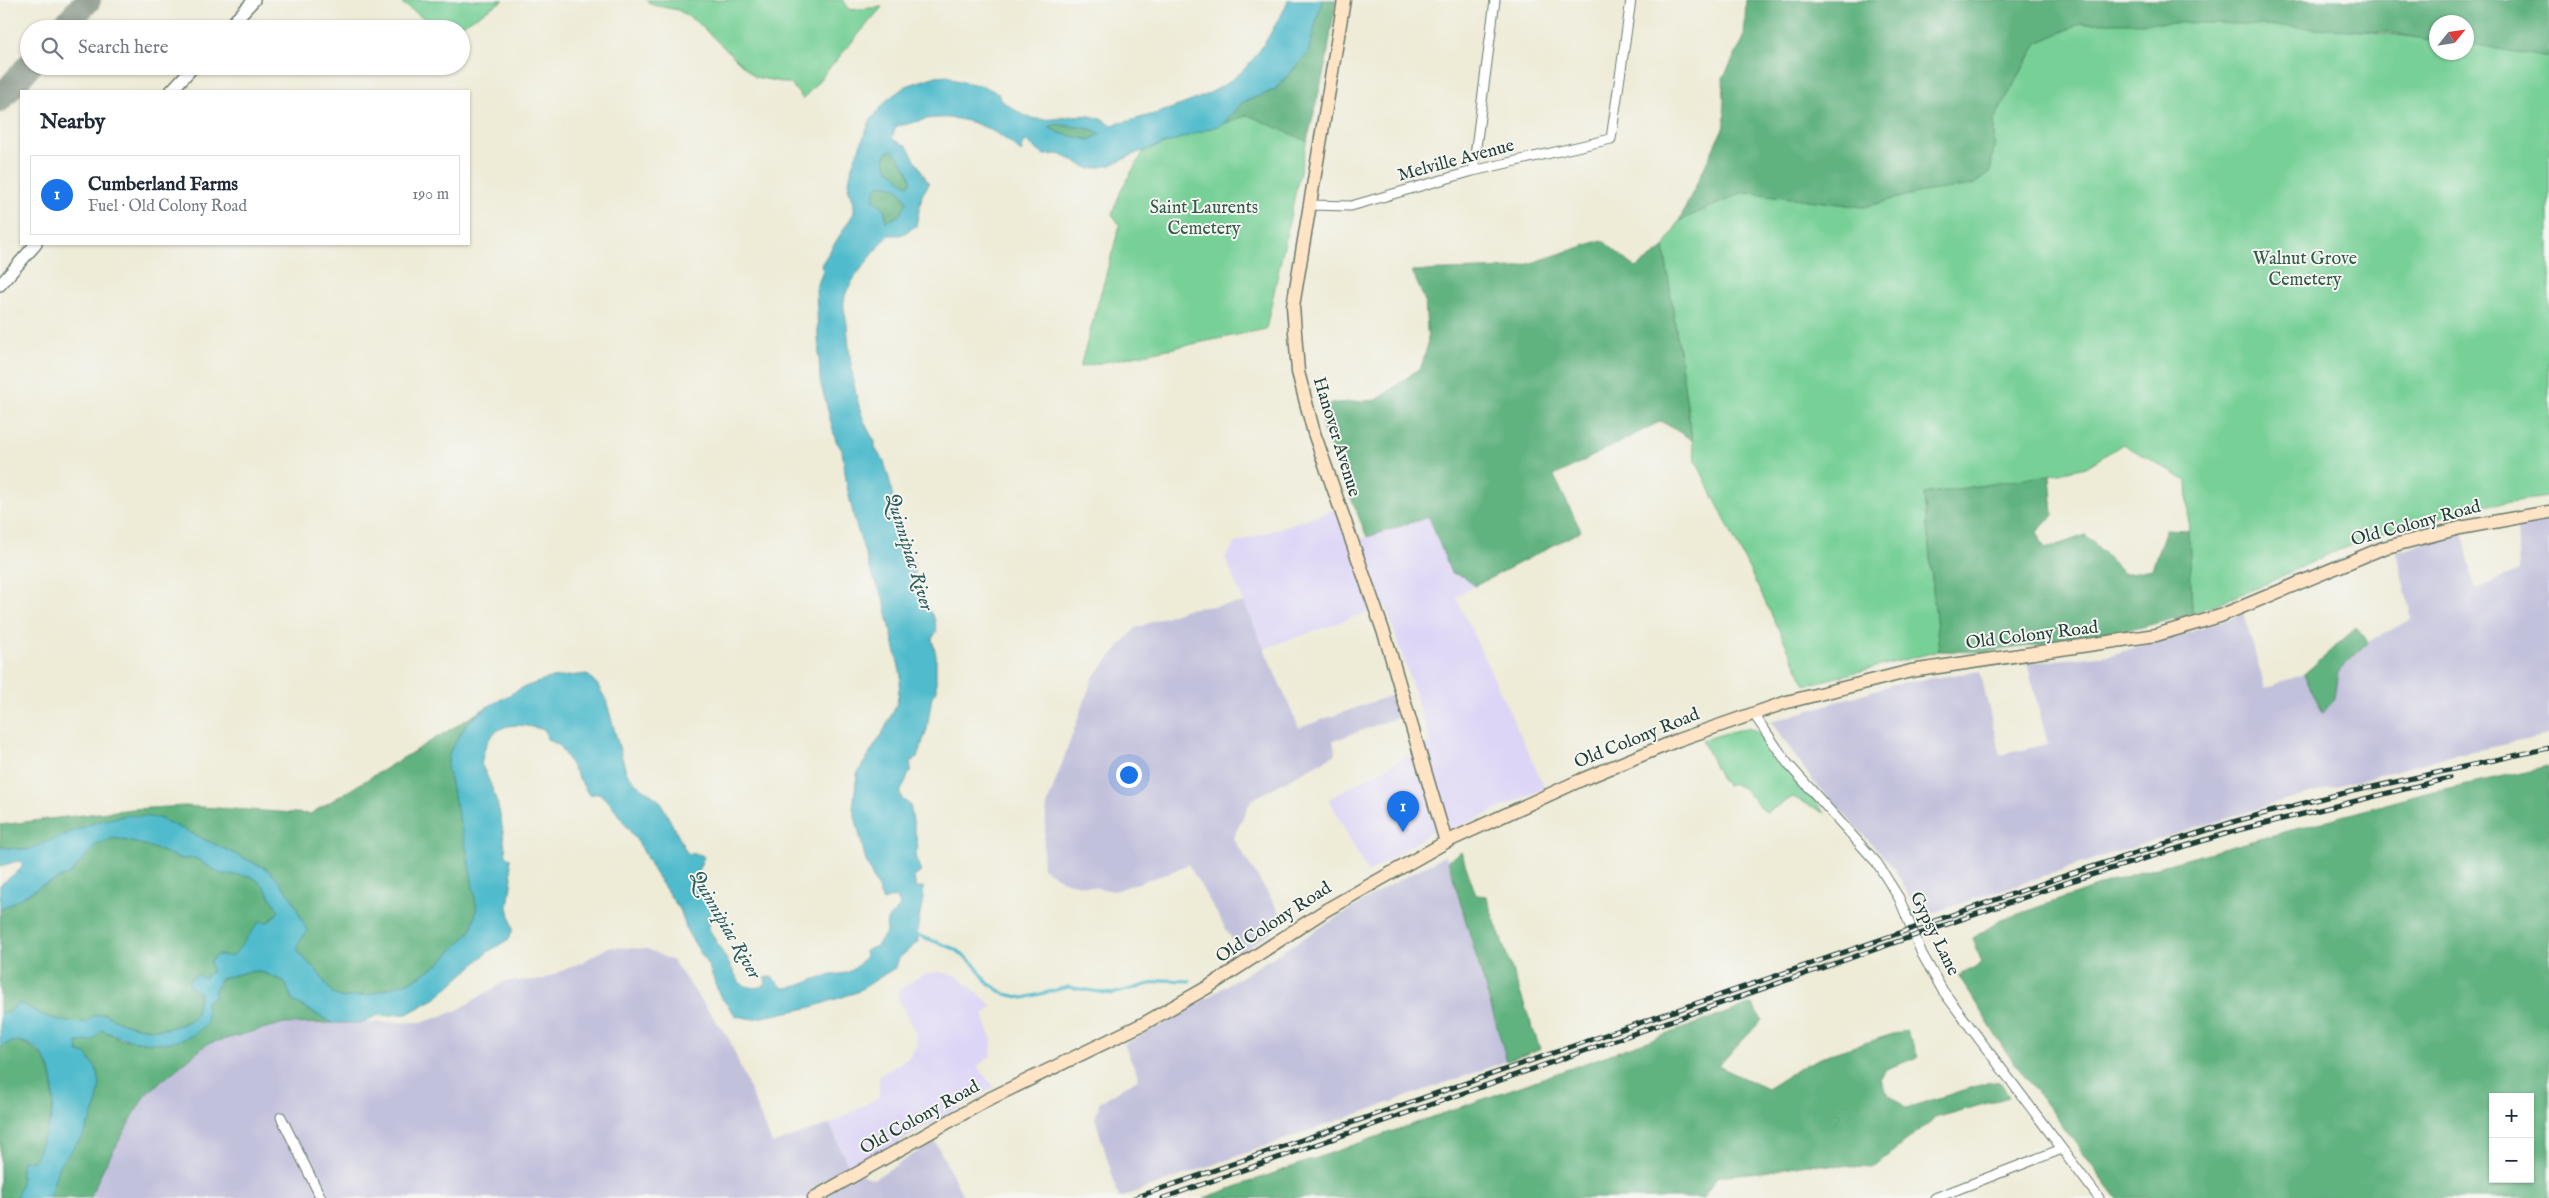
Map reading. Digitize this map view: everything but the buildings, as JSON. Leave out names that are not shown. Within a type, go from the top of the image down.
[{"type":"main road","name":"Hanover Avenue","points":[[1344,0],[1294,306],[1298,372],[1314,433],[1386,639],[1446,842]]},
{"type":"main road","name":"Old Colony Road","points":[[814,1198],[987,1100],[1150,1020],[1208,987],[1326,910],[1446,842],[1640,755],[1753,713],[1826,692],[1911,672],[2156,636],[2220,616],[2383,548],[2460,528],[2549,512]]},
{"type":"street","points":[[235,20],[254,0]]},
{"type":"street","points":[[1473,171],[1495,0]]},
{"type":"street","name":"Melville Avenue","points":[[1309,205],[1350,206],[1473,171],[1611,139],[1631,0]]},
{"type":"street","points":[[173,90],[186,75]]},
{"type":"street","points":[[0,285],[35,245]]},
{"type":"street","name":"Gypsy Lane","points":[[1753,713],[1788,764],[1877,862],[1899,898],[1922,954],[1944,991],[2099,1198]]},
{"type":"street","points":[[281,1117],[321,1198]]},
{"type":"street","points":[[1934,1198],[2062,1149]]},
{"type":"shaded area","points":[[1347,505],[1358,540],[1429,517],[1451,573],[1465,577],[1475,586],[1456,597],[1545,788],[1463,825],[1430,833],[1368,873],[1329,799],[1431,743],[1386,606],[1263,649],[1225,557],[1236,543]]},
{"type":"shaded area","points":[[2549,522],[2549,735],[2449,756],[2277,803],[2098,858],[1920,917],[1895,869],[1812,780],[1771,722],[1894,684],[1980,671],[2000,755],[2048,744],[2027,663],[2110,655],[2182,635],[2244,614],[2265,688],[2304,674],[2323,712],[2335,698],[2339,671],[2368,642],[2412,619],[2396,552],[2463,533],[2475,589],[2519,571],[2517,525]]},
{"type":"shaded area","points":[[1244,603],[1299,728],[1392,695],[1401,716],[1333,741],[1336,754],[1251,800],[1233,838],[1286,922],[1240,953],[1188,864],[1169,873],[1114,891],[1066,882],[1042,868],[1047,805],[1093,677],[1136,628],[1186,609]]},
{"type":"shaded area","points":[[1446,855],[1507,1061],[1119,1198],[1095,1118],[1100,1102],[1139,1078],[1124,1044],[1174,1018],[1383,889]]},
{"type":"shaded area","points":[[609,947],[647,949],[673,961],[729,1039],[772,1144],[830,1124],[850,1171],[874,1179],[935,1141],[964,1198],[90,1198],[103,1169],[145,1095],[207,1044],[281,1024],[424,1022],[456,1011],[505,981],[542,980],[582,962]]},
{"type":"shaded area","points":[[938,972],[957,976],[993,1006],[983,1014],[992,1040],[991,1056],[977,1066],[994,1087],[850,1171],[830,1124],[879,1097],[879,1076],[909,1058],[917,1044],[915,1032],[898,998],[897,991],[922,975]]},
{"type":"green space","points":[[402,0],[504,0],[470,20],[427,20],[403,4]]},
{"type":"green space","points":[[646,0],[843,0],[850,10],[882,7],[803,99],[791,84],[755,77],[698,23],[678,10],[652,5]]},
{"type":"green space","points":[[1322,0],[1336,0],[1326,63],[1307,141],[1248,115],[1223,124],[1241,103],[1275,90],[1308,53]]},
{"type":"green space","points":[[1746,0],[2549,0],[2549,58],[2474,44],[2474,15],[2429,15],[2429,40],[2387,32],[2217,23],[2082,23],[2037,43],[1994,120],[1994,148],[1990,173],[1973,185],[1916,193],[1864,207],[1744,192],[1679,221],[1725,124],[1723,78],[1744,38]]},
{"type":"green space","name":"Walnut Grove Cemetery","points":[[2082,23],[2259,24],[2330,28],[2429,40],[2429,60],[2474,60],[2474,44],[2549,58],[2549,497],[2493,504],[2394,528],[2192,614],[2187,481],[2123,444],[2086,467],[2026,480],[1924,494],[1939,651],[1806,685],[1695,459],[1664,248],[1679,221],[1744,192],[1864,207],[1990,173],[1994,148],[1994,120],[2037,43]]},
{"type":"green space","name":"Saint Laurents Cemetery","points":[[1248,115],[1307,139],[1266,329],[1080,367],[1120,225],[1112,214],[1122,188],[1144,151]]},
{"type":"green space","points":[[1058,124],[1090,129],[1102,134],[1089,140],[1059,133],[1047,126]]},
{"type":"green space","points":[[893,150],[905,165],[911,178],[911,183],[907,186],[888,169],[884,160],[887,152]]},
{"type":"green space","points":[[883,184],[898,189],[907,202],[900,215],[886,223],[886,211],[872,200],[876,187]]},
{"type":"green space","points":[[1602,240],[1636,268],[1664,248],[1692,440],[1661,421],[1554,476],[1581,531],[1475,586],[1465,577],[1451,573],[1429,517],[1367,537],[1322,427],[1325,404],[1377,400],[1421,367],[1428,344],[1425,301],[1412,271],[1516,268]]},
{"type":"green space","points":[[2050,475],[2053,515],[2037,532],[2045,549],[2086,535],[2124,574],[2152,569],[2166,529],[2189,530],[2192,614],[2114,634],[1985,652],[1939,651],[1924,494]]},
{"type":"green space","points":[[2356,628],[2368,642],[2339,671],[2335,698],[2323,713],[2304,674]]},
{"type":"green space","points":[[489,706],[468,722],[450,751],[447,767],[467,852],[477,909],[471,931],[439,964],[412,981],[371,994],[342,998],[333,994],[319,974],[298,952],[293,900],[276,877],[265,868],[159,818],[27,850],[0,847],[0,825],[132,809],[185,806],[310,814]]},
{"type":"green space","points":[[1745,728],[1755,730],[1825,813],[1793,797],[1766,813],[1743,788],[1734,784],[1727,786],[1722,781],[1702,740]]},
{"type":"green space","points":[[2549,766],[2549,1198],[2117,1198],[2004,1049],[1959,976],[1982,963],[1973,938],[2001,920],[2139,872],[2426,793]]},
{"type":"green space","points":[[114,838],[145,845],[182,859],[195,858],[221,874],[251,876],[263,885],[279,911],[233,956],[217,955],[210,961],[212,971],[193,991],[200,993],[195,1017],[184,1023],[173,1027],[150,1029],[126,1024],[104,1014],[93,1016],[87,1022],[69,1022],[44,1015],[19,1003],[10,1011],[0,1014],[0,910],[41,886],[70,874],[96,845]]},
{"type":"green space","points":[[1461,852],[1476,895],[1486,896],[1540,1049],[1507,1061],[1448,860]]},
{"type":"green space","points":[[259,971],[284,981],[293,1001],[332,1023],[281,1024],[207,1044],[145,1095],[103,1169],[90,1198],[49,1198],[59,1165],[83,1136],[96,1107],[100,1084],[97,1070],[78,1052],[77,1042],[102,1030],[121,1039],[151,1043],[207,1018],[206,1001],[219,985],[220,979],[246,972]]},
{"type":"green space","points":[[1752,1004],[1762,1020],[1718,1066],[1767,1089],[1805,1065],[1830,1054],[1906,1030],[1918,1057],[1886,1069],[1880,1079],[1886,1091],[1906,1108],[1990,1082],[2001,1083],[2009,1097],[1935,1118],[1872,1168],[1807,1164],[1769,1171],[1718,1176],[1703,1198],[1204,1198]]},
{"type":"green space","points":[[17,1041],[29,1045],[45,1060],[52,1081],[53,1105],[50,1121],[34,1161],[21,1163],[21,1183],[16,1198],[0,1198],[0,1048],[7,1042]]},
{"type":"water","points":[[1288,0],[1322,0],[1308,53],[1274,90],[1241,103],[1223,124],[1137,153],[1111,165],[1090,169],[1060,154],[1044,155],[1025,141],[1021,152],[993,131],[972,122],[961,120],[932,118],[896,126],[892,139],[907,146],[929,184],[922,195],[916,226],[901,235],[888,235],[850,284],[844,301],[844,310],[854,385],[862,416],[875,441],[875,448],[884,462],[889,478],[902,546],[914,563],[915,579],[924,603],[934,618],[937,631],[932,639],[936,655],[936,693],[932,696],[927,729],[917,758],[910,762],[911,769],[900,793],[902,799],[910,805],[918,847],[915,855],[921,872],[914,877],[916,889],[923,887],[923,901],[917,935],[918,942],[899,958],[896,967],[857,992],[812,1007],[753,1019],[736,1016],[720,996],[709,967],[687,931],[681,912],[654,872],[640,845],[610,803],[599,793],[589,795],[559,745],[547,739],[545,730],[522,725],[506,727],[493,734],[488,741],[481,764],[496,798],[506,855],[510,858],[512,878],[508,907],[513,929],[509,939],[488,952],[436,998],[407,1014],[376,1016],[362,1023],[332,1023],[293,1001],[284,981],[259,971],[246,972],[220,979],[214,992],[215,997],[206,1001],[207,1023],[197,1032],[184,1039],[157,1043],[142,1042],[102,1030],[92,1041],[77,1042],[78,1052],[86,1054],[97,1070],[100,1084],[96,1107],[83,1136],[59,1165],[49,1198],[16,1198],[21,1183],[21,1162],[34,1161],[50,1122],[53,1108],[53,1087],[49,1067],[38,1050],[25,1042],[17,1041],[10,1042],[0,1048],[0,1014],[10,1011],[19,1003],[44,1015],[68,1022],[87,1022],[93,1016],[104,1014],[126,1024],[150,1029],[173,1027],[184,1023],[195,1017],[200,993],[189,986],[189,980],[197,975],[204,978],[212,971],[210,961],[217,955],[233,956],[259,922],[269,922],[279,911],[263,885],[251,876],[221,874],[195,858],[182,859],[145,845],[114,838],[96,845],[70,874],[41,886],[0,910],[0,885],[21,869],[23,863],[18,861],[0,866],[0,847],[27,850],[96,822],[127,815],[159,818],[265,868],[276,877],[293,900],[307,931],[298,944],[298,952],[319,974],[333,994],[342,998],[371,994],[412,981],[439,964],[471,931],[477,909],[467,852],[447,767],[450,751],[468,722],[489,706],[522,688],[550,678],[587,674],[597,684],[606,700],[626,772],[636,783],[660,801],[687,853],[704,857],[698,871],[704,891],[711,902],[709,929],[740,983],[750,987],[757,987],[766,983],[765,978],[771,976],[783,988],[788,988],[821,977],[846,973],[860,963],[866,956],[865,951],[877,946],[887,931],[886,926],[889,917],[899,908],[900,903],[895,897],[883,901],[866,861],[853,808],[857,774],[882,734],[897,704],[901,676],[884,600],[870,569],[855,522],[847,487],[842,450],[836,441],[820,381],[816,289],[823,271],[821,265],[854,213],[854,202],[848,188],[852,166],[870,121],[887,100],[906,86],[936,76],[948,75],[955,80],[983,86],[998,93],[1000,100],[1031,118],[1052,119],[1081,115],[1100,119],[1111,125],[1140,118],[1202,97],[1235,77],[1248,65],[1265,43]],"holes":[[[1058,124],[1085,128],[1101,134],[1089,140],[1059,133],[1048,127]],[[893,150],[902,161],[909,173],[911,183],[908,185],[888,169],[884,159],[887,152]],[[883,184],[892,186],[903,194],[907,202],[900,215],[886,222],[884,209],[873,200],[876,187]]]},
{"type":"waterway","points":[[915,934],[955,949],[973,963],[988,983],[1005,994],[1024,998],[1068,987],[1112,994],[1165,980],[1190,981]]},
{"type":"taxiway","points":[[70,20],[88,0]]},
{"type":"taxiway","points":[[0,99],[21,75]]},
{"type":"railway","points":[[1134,1198],[2070,874],[2236,821],[2327,797],[2549,748]]},
{"type":"railway","points":[[1163,1198],[2071,881],[2238,830],[2449,778]]},
{"type":"place","name":"Cumberland Farms","points":[[1403,832]]},
{"type":"water label","name":"Quinnipiac River","points":[[909,552]]},
{"type":"water label","name":"Quinnipiac River","points":[[725,925]]}]
